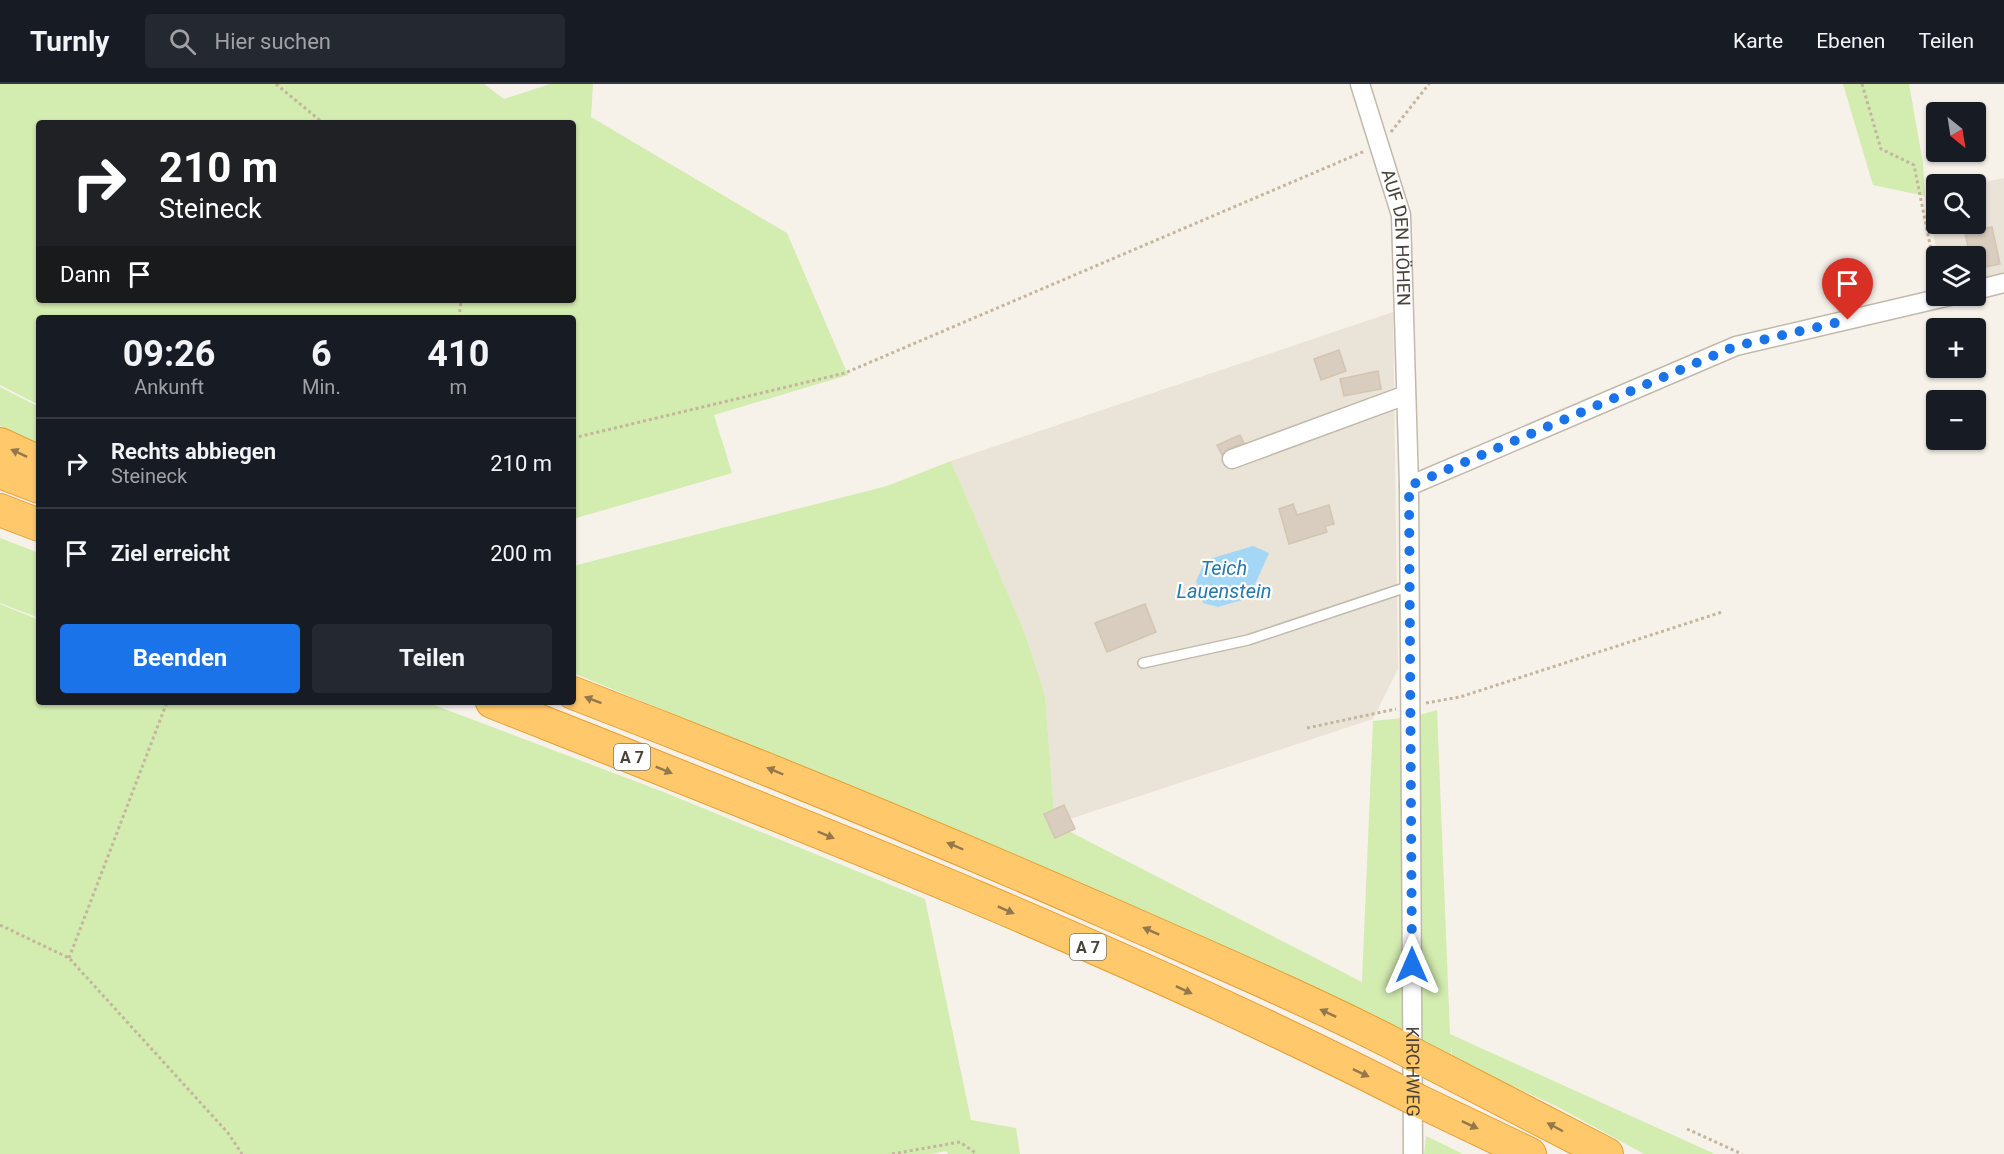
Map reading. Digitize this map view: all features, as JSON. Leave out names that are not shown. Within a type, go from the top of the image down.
[{"type":"highway","points":[[0,444],[36,461]]},
{"type":"highway","points":[[0,472],[36,486]]},
{"type":"highway","points":[[0,510],[36,524]]},
{"type":"highway","name":"A 7","points":[[576,694],[745,759],[1009,869],[1201,954],[1408,1051],[1606,1154]]},
{"type":"highway","name":"A 7","points":[[500,705],[996,905],[1530,1154]]},
{"type":"street","name":"AUF DEN HÖHEN","points":[[1360,84],[1401,215],[1409,486]]},
{"type":"street","points":[[1986,288],[2004,283]]},
{"type":"street","points":[[1409,486],[1736,346],[1926,302]]},
{"type":"street","points":[[1232,459],[1406,395]]},
{"type":"street","name":"KIRCHWEG","points":[[1409,486],[1413,1154]]},
{"type":"lane","points":[[1143,663],[1248,640],[1410,586]]},
{"type":"path","points":[[276,84],[319,120]]},
{"type":"path","points":[[576,437],[845,373],[1380,145],[1429,84]]},
{"type":"path","points":[[1862,84],[1881,149],[1914,165],[1930,246]]},
{"type":"path","points":[[1307,728],[1460,697],[1722,612]]},
{"type":"path","points":[[69,958],[166,705]]},
{"type":"path","points":[[0,925],[69,958],[228,1133],[242,1154]]},
{"type":"path","points":[[1687,1129],[1742,1154]]},
{"type":"path","points":[[892,1154],[960,1142],[977,1154]]},
{"type":"shaded area","points":[[2004,178],[2004,277],[1986,282],[1986,246],[1936,246],[1933,234],[1986,234],[1986,182]]},
{"type":"shaded area","points":[[1393,312],[1398,669],[1373,719],[1055,824],[1045,695],[1026,636],[951,461]]},
{"type":"green space","points":[[0,84],[484,84],[504,99],[550,84],[593,84],[591,117],[787,233],[848,375],[714,415],[732,473],[576,518],[576,315],[36,315],[36,403],[0,385]]},
{"type":"green space","points":[[1843,84],[1909,84],[1923,163],[1925,196],[1873,185]]},
{"type":"green space","points":[[0,387],[36,405],[36,443],[0,426]]},
{"type":"green space","points":[[951,461],[1026,636],[1045,695],[1055,824],[1362,982],[1373,721],[1412,717],[1437,710],[1450,1034],[1715,1154],[1644,1154],[1556,1106],[1452,1058],[1451,1045],[1451,1058],[1013,853],[576,674],[576,565],[887,486]]},
{"type":"green space","points":[[0,538],[36,552],[36,617],[0,603]]},
{"type":"green space","points":[[0,604],[36,619],[36,705],[434,705],[661,791],[925,899],[971,1120],[1016,1128],[1020,1154],[948,1154],[946,1151],[931,1154],[0,1154]]},
{"type":"green space","points":[[1426,1136],[1463,1154],[1424,1154]]},
{"type":"water","name":"Teich Lauenstein","points":[[1253,546],[1269,553],[1249,598],[1218,607],[1203,603],[1196,581],[1206,560]]},
{"type":"building","points":[[1992,227],[2000,264],[1986,267],[1986,246],[1968,246],[1965,234],[1986,234],[1986,228]]},
{"type":"building","points":[[1339,350],[1346,371],[1321,380],[1314,359]]},
{"type":"building","points":[[1378,371],[1381,389],[1344,396],[1340,379]]},
{"type":"building","points":[[1240,435],[1244,443],[1228,449],[1222,455],[1217,445]]},
{"type":"building","points":[[1293,504],[1297,515],[1329,505],[1334,524],[1325,526],[1327,532],[1289,544],[1279,509]]},
{"type":"building","points":[[1145,604],[1156,632],[1107,652],[1095,623]]},
{"type":"building","points":[[1064,805],[1075,829],[1055,838],[1044,814]]},
{"type":"route","points":[[1412,965],[1409,486],[1736,346],[1848,320]]}]
